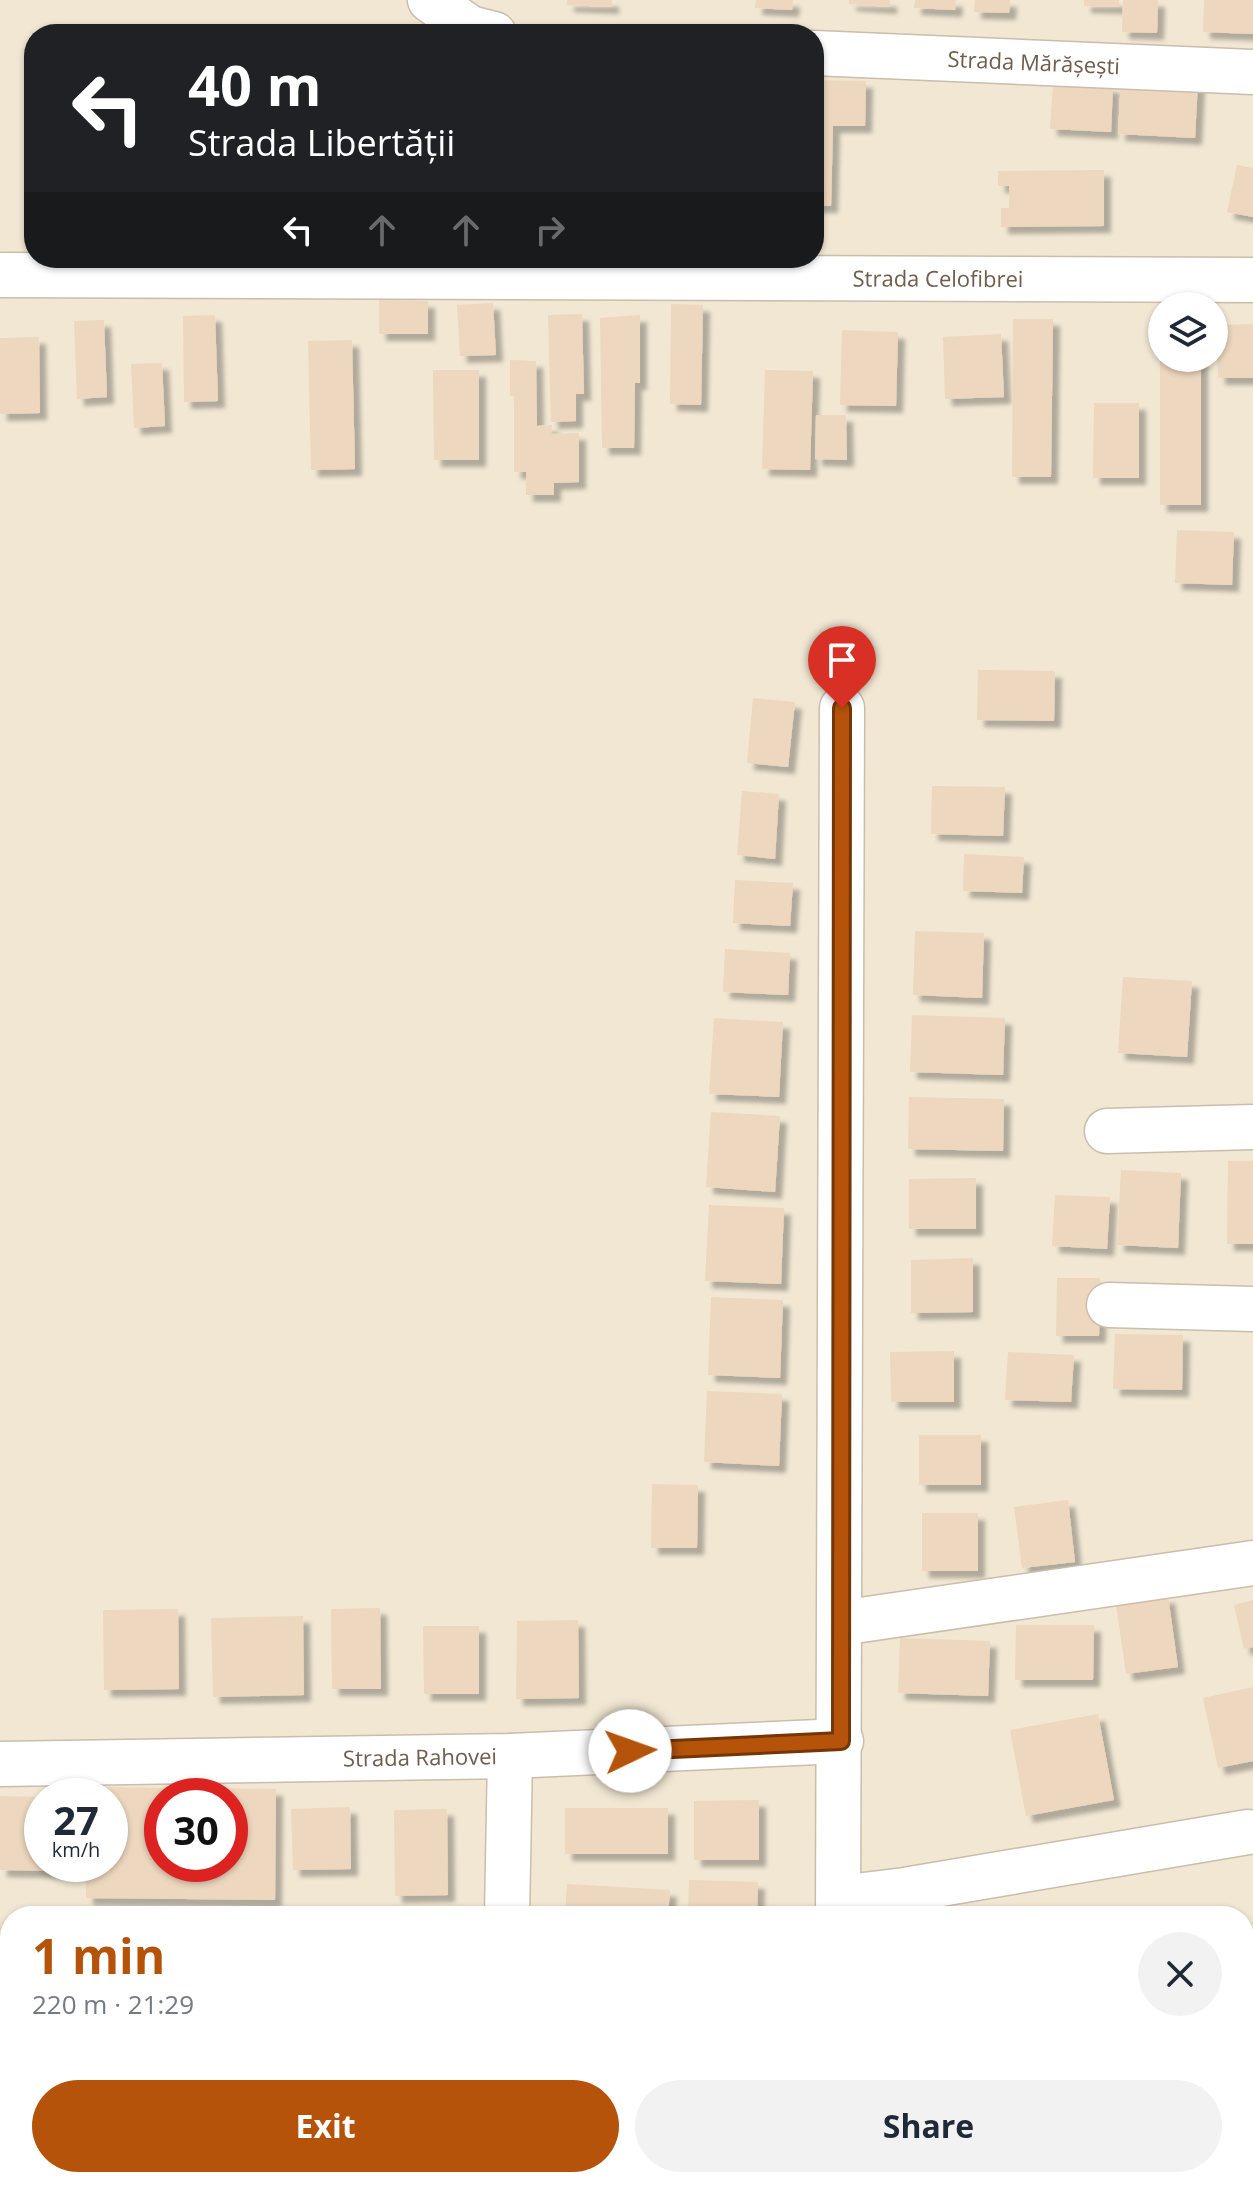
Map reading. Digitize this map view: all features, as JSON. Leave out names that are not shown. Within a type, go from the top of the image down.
[{"type":"street","points":[[430,0],[464,24]]},
{"type":"street","name":"Strada Mărășești","points":[[824,53],[1253,72]]},
{"type":"street","name":"Strada Celofibrei","points":[[0,275],[1253,280]]},
{"type":"street","points":[[839,1906],[842,708]]},
{"type":"street","points":[[1107,1131],[1253,1127]]},
{"type":"street","points":[[1109,1305],[1253,1309]]},
{"type":"street","points":[[840,1623],[1253,1563]]},
{"type":"street","name":"Strada Rahovei","points":[[0,1764],[510,1756],[841,1741]]},
{"type":"street","points":[[507,1906],[510,1756]]},
{"type":"street","points":[[843,1906],[905,1890],[1248,1832]]},
{"type":"shaded area","points":[[0,0],[1253,0],[1253,1906],[0,1906]]},
{"type":"building","points":[[567,0],[612,0],[612,7],[567,5]]},
{"type":"building","points":[[756,0],[793,0],[792,10],[755,8]]},
{"type":"building","points":[[849,0],[890,0],[890,7],[849,4]]},
{"type":"building","points":[[915,0],[956,0],[955,10],[914,8]]},
{"type":"building","points":[[975,0],[1010,0],[1009,13],[974,12]]},
{"type":"building","points":[[1084,0],[1119,0],[1119,7],[1084,6]]},
{"type":"building","points":[[1123,0],[1158,0],[1157,33],[1122,32]]},
{"type":"building","points":[[1204,0],[1253,0],[1253,34],[1203,32]]},
{"type":"building","points":[[1121,78],[1198,82],[1195,138],[1118,134]]},
{"type":"building","points":[[824,80],[866,81],[865,126],[833,126],[831,206],[824,206]]},
{"type":"building","points":[[1053,83],[1113,86],[1111,132],[1050,129]]},
{"type":"building","points":[[1237,165],[1253,168],[1253,217],[1227,212]]},
{"type":"building","points":[[1104,170],[1104,226],[1001,227],[1001,208],[1009,208],[1009,186],[998,186],[998,171]]},
{"type":"building","points":[[379,300],[428,301],[428,334],[379,334]]},
{"type":"building","points":[[493,303],[496,355],[460,356],[457,305]]},
{"type":"building","points":[[671,304],[703,305],[701,405],[670,404]]},
{"type":"building","points":[[582,314],[584,394],[576,394],[576,421],[551,422],[548,315]]},
{"type":"building","points":[[215,315],[218,401],[184,402],[183,316]]},
{"type":"building","points":[[640,315],[640,383],[635,383],[634,448],[602,448],[600,318]]},
{"type":"building","points":[[1013,319],[1053,319],[1051,477],[1012,477]]},
{"type":"building","points":[[104,320],[107,397],[77,399],[74,321]]},
{"type":"building","points":[[1253,324],[1253,378],[1218,378],[1218,372],[1228,372],[1228,325]]},
{"type":"building","points":[[842,330],[898,332],[896,406],[840,405]]},
{"type":"building","points":[[1001,334],[1004,397],[945,399],[943,337]]},
{"type":"building","points":[[39,337],[40,413],[0,414],[0,338]]},
{"type":"building","points":[[352,340],[355,469],[311,470],[308,341]]},
{"type":"building","points":[[510,360],[536,361],[537,426],[552,425],[551,434],[579,433],[579,482],[554,483],[554,495],[526,495],[526,472],[514,472],[514,396],[510,396]]},
{"type":"building","points":[[162,363],[165,426],[134,428],[131,364]]},
{"type":"building","points":[[433,370],[479,370],[479,460],[434,460]]},
{"type":"building","points":[[765,370],[813,371],[810,470],[762,469]]},
{"type":"building","points":[[1160,372],[1201,372],[1201,505],[1160,505]]},
{"type":"building","points":[[1094,403],[1139,403],[1139,478],[1093,478]]},
{"type":"building","points":[[816,415],[846,415],[847,460],[815,459]]},
{"type":"building","points":[[1177,530],[1234,532],[1232,585],[1175,583]]},
{"type":"building","points":[[978,670],[1055,671],[1054,721],[977,720]]},
{"type":"building","points":[[753,698],[795,702],[788,767],[747,763]]},
{"type":"building","points":[[932,786],[1005,787],[1003,836],[931,834]]},
{"type":"building","points":[[742,791],[779,794],[775,859],[737,855]]},
{"type":"building","points":[[964,854],[1024,857],[1022,893],[963,891]]},
{"type":"building","points":[[735,880],[793,883],[790,926],[733,923]]},
{"type":"building","points":[[915,931],[984,933],[982,998],[913,995]]},
{"type":"building","points":[[725,949],[790,953],[788,995],[723,992]]},
{"type":"building","points":[[1123,977],[1192,981],[1187,1057],[1118,1053]]},
{"type":"building","points":[[912,1015],[1005,1018],[1003,1075],[910,1072]]},
{"type":"building","points":[[714,1018],[783,1022],[779,1097],[709,1094]]},
{"type":"building","points":[[909,1097],[1004,1099],[1003,1151],[908,1149]]},
{"type":"building","points":[[711,1112],[780,1116],[775,1192],[706,1187]]},
{"type":"building","points":[[1228,1161],[1253,1161],[1253,1244],[1227,1244]]},
{"type":"building","points":[[1121,1170],[1181,1173],[1178,1248],[1117,1245]]},
{"type":"building","points":[[976,1178],[976,1229],[909,1229],[909,1179]]},
{"type":"building","points":[[1055,1195],[1110,1197],[1107,1249],[1052,1246]]},
{"type":"building","points":[[709,1205],[784,1208],[781,1284],[705,1281]]},
{"type":"building","points":[[973,1258],[973,1312],[911,1313],[911,1260]]},
{"type":"building","points":[[1057,1278],[1100,1278],[1099,1336],[1056,1336]]},
{"type":"building","points":[[711,1297],[783,1300],[780,1378],[708,1375]]},
{"type":"building","points":[[1115,1334],[1183,1335],[1182,1390],[1113,1389]]},
{"type":"building","points":[[954,1351],[954,1402],[891,1402],[890,1352]]},
{"type":"building","points":[[1008,1352],[1074,1355],[1071,1402],[1005,1400]]},
{"type":"building","points":[[707,1391],[782,1394],[779,1466],[704,1462]]},
{"type":"building","points":[[919,1435],[981,1435],[981,1485],[919,1485]]},
{"type":"building","points":[[652,1484],[698,1485],[697,1548],[651,1548]]},
{"type":"building","points":[[1068,1500],[1075,1562],[1022,1568],[1014,1507]]},
{"type":"building","points":[[922,1513],[978,1513],[978,1571],[922,1571]]},
{"type":"building","points":[[1168,1596],[1178,1667],[1126,1674],[1116,1604]]},
{"type":"building","points":[[1253,1600],[1253,1647],[1244,1649],[1234,1605]]},
{"type":"building","points":[[380,1608],[381,1689],[332,1689],[331,1609]]},
{"type":"building","points":[[178,1609],[179,1689],[104,1690],[103,1610]]},
{"type":"building","points":[[303,1616],[304,1695],[213,1697],[211,1618]]},
{"type":"building","points":[[578,1620],[579,1698],[516,1699],[517,1621]]},
{"type":"building","points":[[1016,1625],[1094,1625],[1093,1680],[1015,1680]]},
{"type":"building","points":[[423,1626],[479,1626],[479,1694],[424,1694]]},
{"type":"building","points":[[900,1638],[990,1641],[988,1696],[898,1693]]},
{"type":"building","points":[[1253,1687],[1253,1761],[1218,1768],[1203,1698]]},
{"type":"building","points":[[1098,1714],[1114,1800],[1026,1816],[1010,1730]]},
{"type":"building","points":[[128,1787],[144,1788],[144,1882],[248,1882],[248,1789],[276,1789],[275,1900],[86,1898],[86,1882],[128,1882]]},
{"type":"building","points":[[0,1796],[24,1797],[24,1870],[0,1870]]},
{"type":"building","points":[[759,1800],[759,1860],[694,1860],[694,1801]]},
{"type":"building","points":[[350,1807],[351,1869],[293,1870],[291,1809]]},
{"type":"building","points":[[565,1808],[668,1808],[668,1854],[565,1854]]},
{"type":"building","points":[[447,1809],[448,1895],[395,1896],[394,1810]]},
{"type":"building","points":[[689,1880],[758,1882],[757,1906],[688,1906]]},
{"type":"building","points":[[567,1884],[670,1890],[669,1906],[566,1906]]},
{"type":"route","points":[[630,1751],[841,1741],[842,708]]}]
